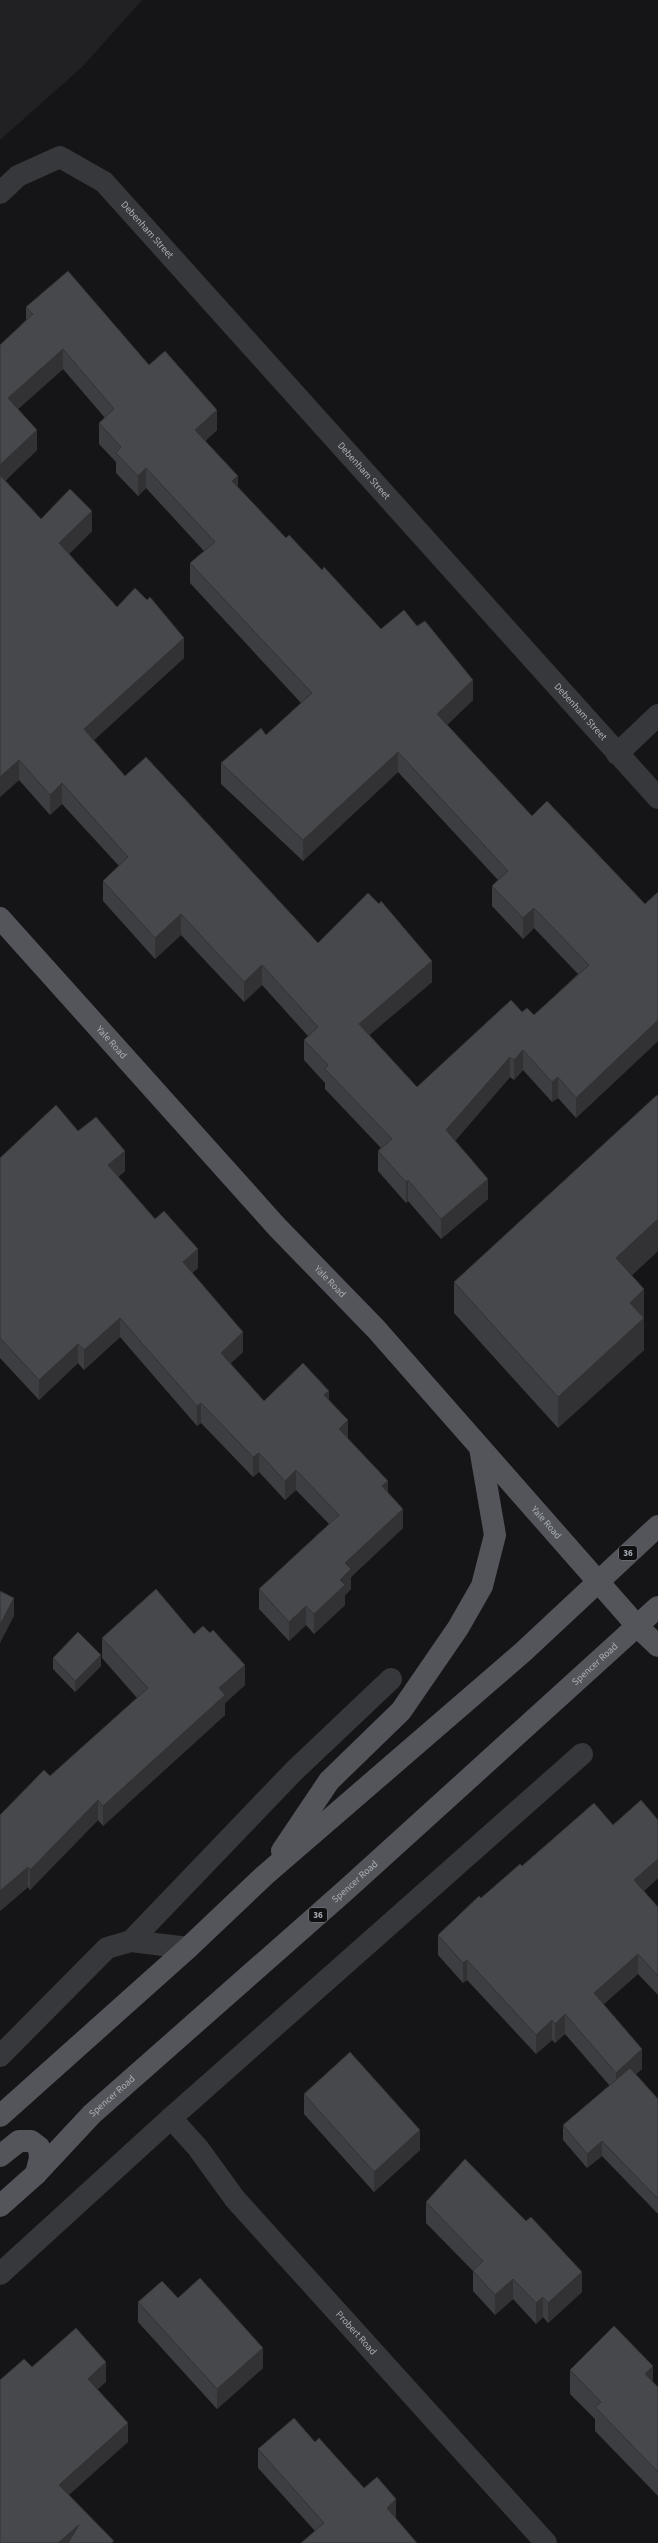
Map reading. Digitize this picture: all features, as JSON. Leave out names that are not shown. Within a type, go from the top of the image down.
[{"type":"main road","name":"Yale Road","points":[[0,918],[277,1227],[376,1329],[480,1448],[599,1579],[638,1627],[658,1646]]},
{"type":"main road","points":[[265,1875],[329,1781],[401,1712],[458,1628],[482,1586],[495,1535],[480,1448]]},
{"type":"main road","name":"36","points":[[0,2116],[188,1948],[265,1875],[523,1652],[599,1579],[658,1526]]},
{"type":"main road","name":"Spencer Road","points":[[0,2206],[36,2174],[92,2114],[347,1889],[572,1683],[638,1627],[658,1607]]},
{"type":"main road","points":[[0,2156],[19,2140],[31,2141],[39,2147],[40,2158],[36,2174]]},
{"type":"street","name":"Debenham Street","points":[[0,193],[18,176],[60,157],[104,182],[658,798]]},
{"type":"street","points":[[617,754],[658,715]]},
{"type":"street","points":[[131,1941],[294,1771],[391,1679]]},
{"type":"street","points":[[0,2274],[171,2118],[582,1754]]},
{"type":"street","points":[[0,2056],[107,1948],[131,1941],[188,1948]]},
{"type":"street","name":"Probert Road","points":[[171,2118],[198,2148],[235,2199],[546,2543]]},
{"type":"shaded area","points":[[0,0],[142,0],[82,67],[0,140]]},
{"type":"building","points":[[68,271],[149,365],[165,351],[217,410],[195,430],[238,476],[232,481],[286,538],[289,535],[322,570],[324,567],[381,629],[404,610],[417,626],[425,621],[473,680],[437,714],[532,816],[547,801],[645,904],[658,892],[658,1020],[576,1098],[558,1077],[552,1082],[523,1050],[514,1060],[510,1057],[446,1130],[488,1179],[441,1219],[408,1180],[406,1182],[378,1151],[392,1139],[325,1069],[328,1065],[304,1040],[318,1027],[262,965],[244,982],[181,914],[155,938],[103,881],[128,857],[62,783],[50,795],[19,760],[0,777],[0,475],[41,519],[70,489],[92,511],[59,543],[117,607],[135,588],[147,600],[150,597],[184,638],[84,729],[125,776],[146,757],[318,943],[368,893],[379,904],[381,901],[432,961],[359,1024],[417,1087],[511,1000],[522,1012],[527,1008],[534,1015],[589,965],[534,908],[523,918],[492,886],[508,871],[398,752],[303,840],[221,763],[261,728],[266,735],[312,693],[190,563],[215,542],[146,468],[138,476],[116,453],[121,447],[99,423],[114,409],[63,349],[8,398],[37,430],[0,465],[0,345],[33,314],[26,307]]},
{"type":"building","points":[[657,1095],[658,1219],[616,1258],[644,1289],[630,1303],[644,1318],[558,1397],[454,1282]]},
{"type":"building","points":[[56,1105],[78,1131],[96,1117],[125,1151],[108,1165],[155,1219],[164,1211],[198,1249],[183,1262],[243,1332],[221,1353],[264,1401],[303,1363],[329,1391],[324,1395],[348,1420],[339,1429],[388,1481],[382,1486],[403,1509],[345,1563],[351,1569],[340,1580],[345,1585],[314,1614],[306,1606],[289,1622],[259,1589],[339,1515],[296,1470],[285,1481],[259,1453],[253,1457],[201,1403],[197,1406],[120,1318],[84,1350],[78,1344],[39,1380],[0,1338],[0,1158]]},
{"type":"building","points":[[156,1589],[194,1634],[203,1626],[210,1633],[213,1630],[245,1665],[219,1688],[225,1695],[103,1806],[98,1800],[30,1870],[28,1867],[0,1891],[0,1815],[44,1770],[50,1776],[148,1688],[102,1638]]},
{"type":"building","points":[[0,1591],[14,1598],[0,1625]]},
{"type":"building","points":[[78,1632],[101,1655],[75,1681],[53,1658]]},
{"type":"building","points":[[641,1800],[658,1820],[658,1859],[634,1880],[658,1907],[658,1976],[638,1954],[594,1993],[642,2049],[616,2073],[565,2014],[555,2024],[552,2020],[536,2035],[467,1960],[463,1963],[438,1935],[479,1896],[481,1898],[520,1864],[522,1866],[594,1803],[613,1825]]},
{"type":"building","points":[[350,2052],[420,2130],[374,2172],[304,2094]]},
{"type":"building","points":[[630,2068],[658,2099],[658,2199],[602,2141],[587,2154],[563,2125]]},
{"type":"building","points":[[465,2159],[526,2221],[531,2217],[582,2272],[548,2303],[543,2297],[536,2303],[513,2279],[495,2295],[473,2271],[483,2261],[426,2202]]},
{"type":"building","points":[[200,2278],[263,2348],[217,2389],[138,2302],[162,2281],[178,2298]]},
{"type":"building","points":[[614,2326],[653,2366],[645,2374],[658,2387],[658,2472],[595,2407],[601,2402],[570,2370]]},
{"type":"building","points":[[76,2328],[106,2362],[88,2379],[128,2423],[59,2485],[114,2541],[111,2543],[68,2543],[79,2525],[58,2543],[0,2543],[0,2380],[24,2359],[32,2367]]},
{"type":"building","points":[[294,2418],[315,2442],[319,2438],[364,2488],[377,2477],[396,2499],[387,2508],[417,2543],[301,2543],[324,2523],[258,2449]]}]
